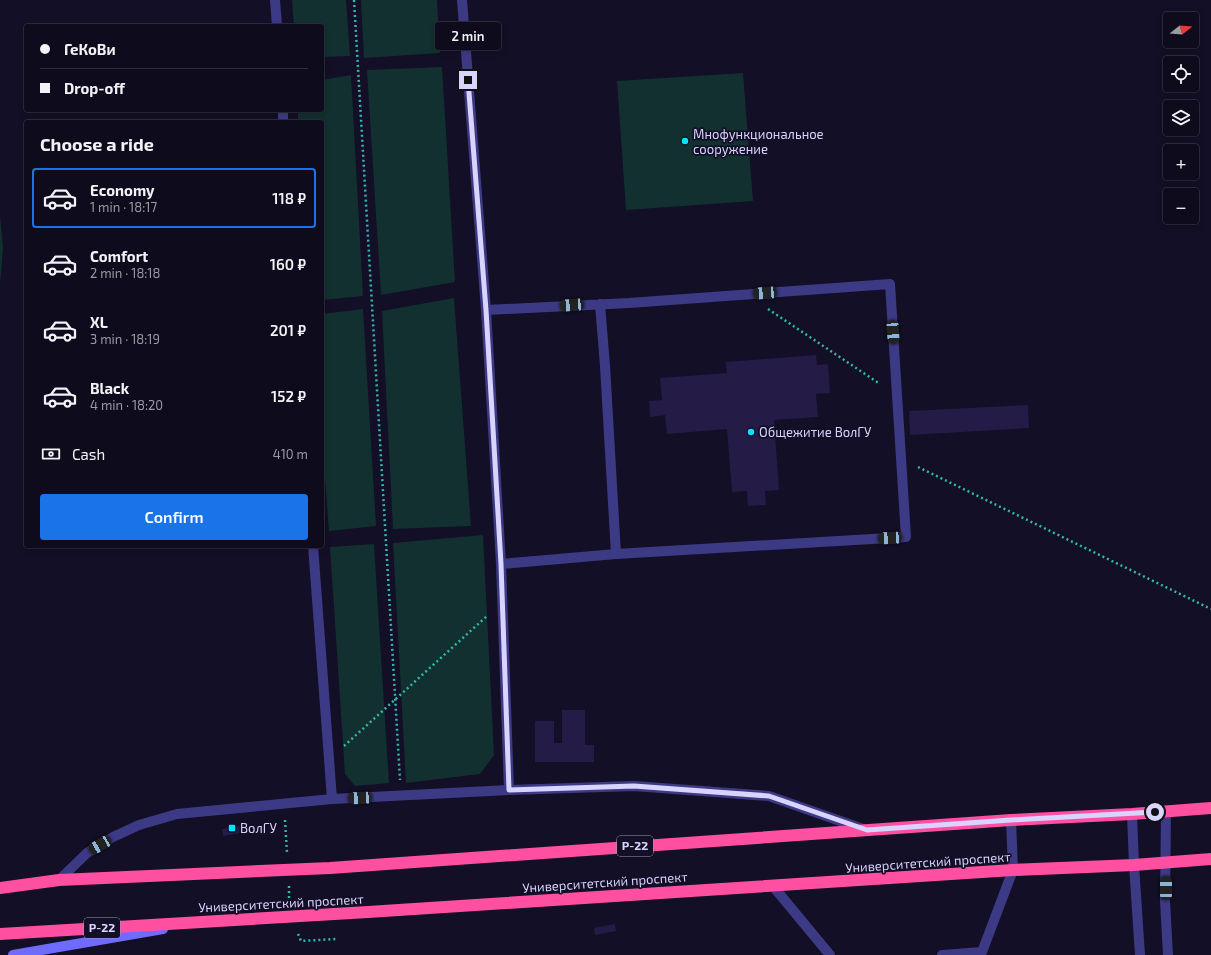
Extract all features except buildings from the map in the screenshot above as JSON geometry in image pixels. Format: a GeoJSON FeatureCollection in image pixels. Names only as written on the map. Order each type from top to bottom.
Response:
{"type":"FeatureCollection","features":[{"type":"Feature","properties":{"kind":"highway","name":"Р-22"},"geometry":{"type":"LineString","coordinates":[[0,888],[59,880],[330,868],[1011,820],[1132,814],[1211,808]]}},
{"type":"Feature","properties":{"kind":"highway","name":"Университетский проспект"},"geometry":{"type":"LineString","coordinates":[[0,934],[1013,870],[1134,865],[1211,859]]}},
{"type":"Feature","properties":{"kind":"street"},"geometry":{"type":"LineString","coordinates":[[275,0],[277,24]]}},
{"type":"Feature","properties":{"kind":"street"},"geometry":{"type":"LineString","coordinates":[[462,0],[486,310],[501,564],[509,790]]}},
{"type":"Feature","properties":{"kind":"street"},"geometry":{"type":"LineString","coordinates":[[486,310],[600,304],[890,284],[906,537],[616,554],[501,564]]}},
{"type":"Feature","properties":{"kind":"street"},"geometry":{"type":"LineString","coordinates":[[600,304],[616,554]]}},
{"type":"Feature","properties":{"kind":"street"},"geometry":{"type":"LineString","coordinates":[[313,548],[332,799]]}},
{"type":"Feature","properties":{"kind":"street"},"geometry":{"type":"LineString","coordinates":[[59,880],[87,853],[113,837],[139,825],[171,815],[332,799],[509,790],[634,786],[769,796],[867,830]]}},
{"type":"Feature","properties":{"kind":"street"},"geometry":{"type":"LineString","coordinates":[[1166,811],[1168,955]]}},
{"type":"Feature","properties":{"kind":"street"},"geometry":{"type":"LineString","coordinates":[[1132,814],[1140,955]]}},
{"type":"Feature","properties":{"kind":"street"},"geometry":{"type":"LineString","coordinates":[[942,955],[982,952],[1013,870],[1011,820]]}},
{"type":"Feature","properties":{"kind":"street","name":"Р-22"},"geometry":{"type":"LineString","coordinates":[[0,883],[59,880]]}},
{"type":"Feature","properties":{"kind":"street"},"geometry":{"type":"LineString","coordinates":[[772,885],[830,955]]}},
{"type":"Feature","properties":{"kind":"street"},"geometry":{"type":"LineString","coordinates":[[13,955],[204,922]]}},
{"type":"Feature","properties":{"kind":"path"},"geometry":{"type":"LineString","coordinates":[[354,0],[400,795]]}},
{"type":"Feature","properties":{"kind":"path"},"geometry":{"type":"LineString","coordinates":[[749,294],[771,312],[897,395]]}},
{"type":"Feature","properties":{"kind":"path"},"geometry":{"type":"LineString","coordinates":[[900,458],[1211,609]]}},
{"type":"Feature","properties":{"kind":"path"},"geometry":{"type":"LineString","coordinates":[[328,758],[487,616],[502,600]]}},
{"type":"Feature","properties":{"kind":"green space"},"geometry":{"type":"Polygon","coordinates":[[[292,0],[346,0],[350,56],[324,57],[324,24],[294,24],[292,0]]]}},
{"type":"Feature","properties":{"kind":"green space"},"geometry":{"type":"Polygon","coordinates":[[[361,0],[437,0],[440,53],[364,58],[361,0]]]}},
{"type":"Feature","properties":{"kind":"green space"},"geometry":{"type":"Polygon","coordinates":[[[442,67],[455,282],[381,295],[367,70],[442,67]]]}},
{"type":"Feature","properties":{"kind":"green space","name":"Мнофункциональное сооружение"},"geometry":{"type":"Polygon","coordinates":[[[743,73],[753,201],[626,210],[617,81],[743,73]]]}},
{"type":"Feature","properties":{"kind":"green space"},"geometry":{"type":"Polygon","coordinates":[[[351,75],[363,296],[324,300],[324,120],[298,120],[298,112],[324,112],[324,80],[351,75]]]}},
{"type":"Feature","properties":{"kind":"green space"},"geometry":{"type":"Polygon","coordinates":[[[0,215],[3,248],[0,284],[0,215]]]}},
{"type":"Feature","properties":{"kind":"green space"},"geometry":{"type":"Polygon","coordinates":[[[454,298],[471,526],[393,529],[382,311],[454,298]]]}},
{"type":"Feature","properties":{"kind":"green space"},"geometry":{"type":"Polygon","coordinates":[[[363,309],[376,526],[329,531],[324,465],[324,314],[363,309]]]}},
{"type":"Feature","properties":{"kind":"green space"},"geometry":{"type":"Polygon","coordinates":[[[483,535],[494,755],[480,774],[406,783],[393,543],[483,535]]]}},
{"type":"Feature","properties":{"kind":"green space"},"geometry":{"type":"Polygon","coordinates":[[[374,544],[389,783],[355,786],[345,774],[330,547],[374,544]]]}},
{"type":"Feature","properties":{"kind":"place","name":"Мнофункциональное сооружение"},"geometry":{"type":"Point","coordinates":[685,141]}},
{"type":"Feature","properties":{"kind":"place","name":"Общежитие ВолГУ"},"geometry":{"type":"Point","coordinates":[751,432]}},
{"type":"Feature","properties":{"kind":"place","name":"ВолГУ"},"geometry":{"type":"Point","coordinates":[232,828]}},
{"type":"Feature","properties":{"kind":"route"},"geometry":{"type":"LineString","coordinates":[[468,80],[486,310],[501,564],[509,790],[634,786],[769,796],[867,830],[1155,812]]}}]}
